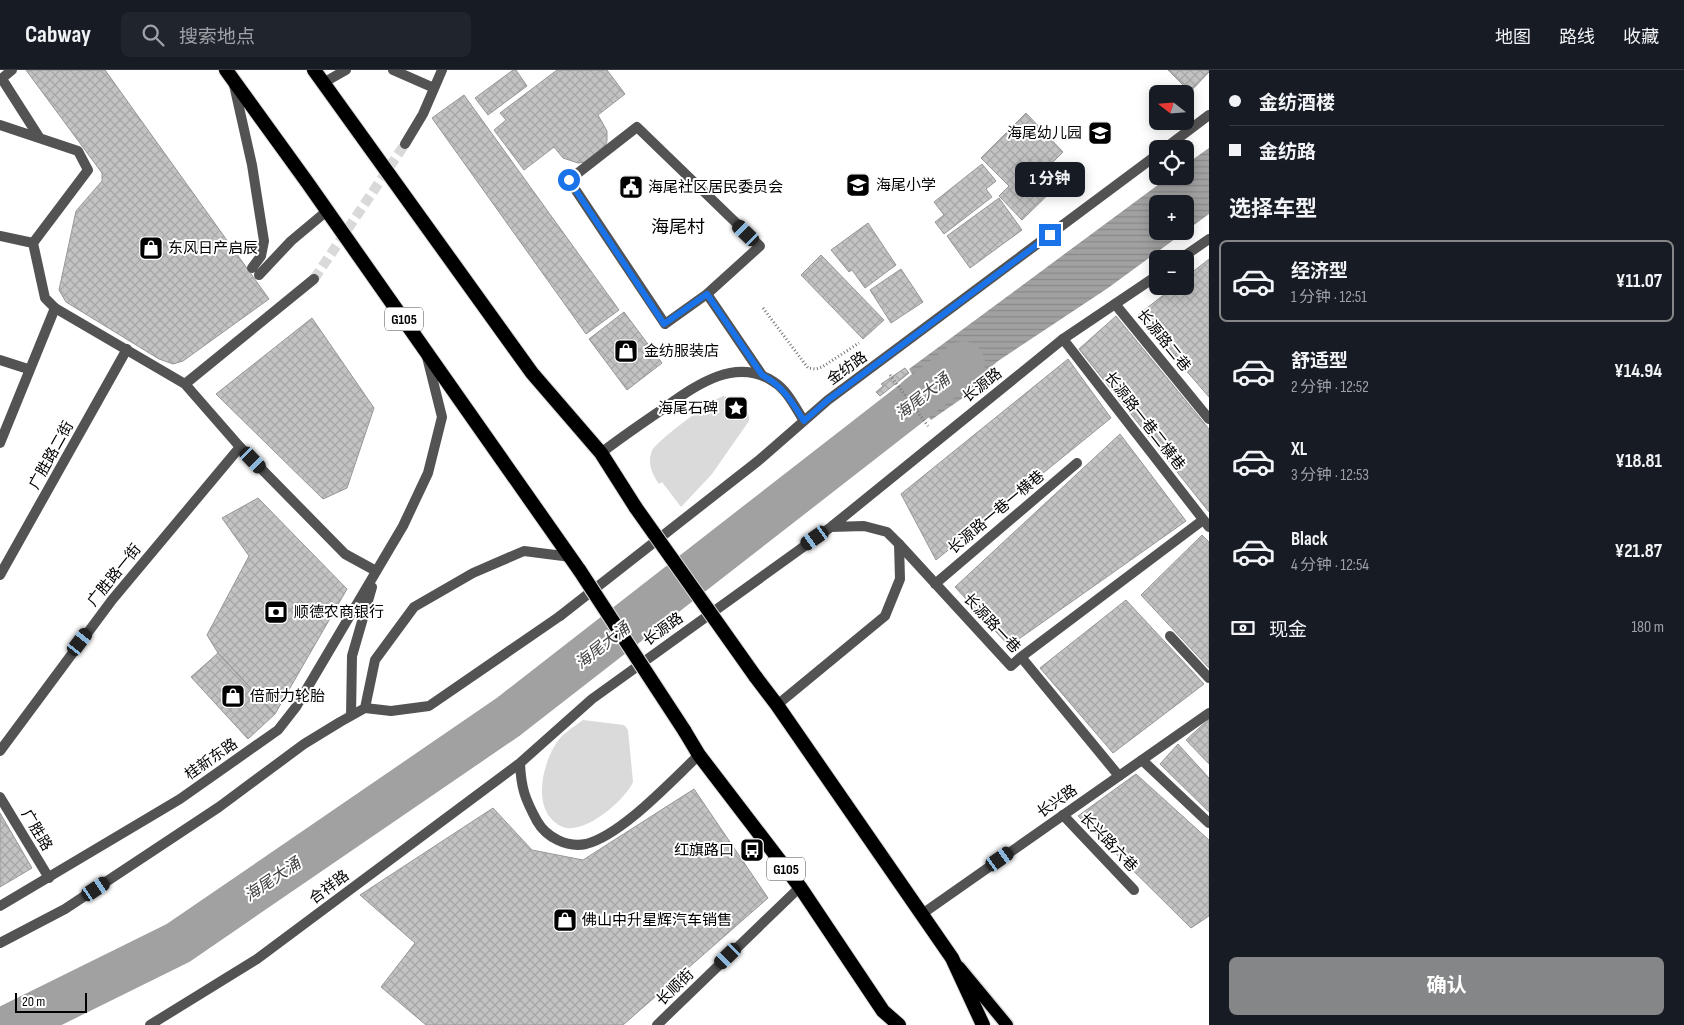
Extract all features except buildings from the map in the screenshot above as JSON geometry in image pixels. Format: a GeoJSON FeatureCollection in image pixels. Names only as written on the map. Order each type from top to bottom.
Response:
{"type":"FeatureCollection","features":[{"type":"Feature","properties":{"kind":"highway"},"geometry":{"type":"LineString","coordinates":[[314,70],[532,373],[601,453],[636,508],[754,676],[777,705],[952,958],[983,1025]]}},
{"type":"Feature","properties":{"kind":"highway","name":"G105"},"geometry":{"type":"LineString","coordinates":[[230,75],[328,210],[516,483],[571,557],[699,754],[800,887],[883,1011],[899,1025]]}},
{"type":"Feature","properties":{"kind":"main road"},"geometry":{"type":"LineString","coordinates":[[952,958],[1007,1025]]}},
{"type":"Feature","properties":{"kind":"main road"},"geometry":{"type":"LineString","coordinates":[[883,1011],[893,1025]]}},
{"type":"Feature","properties":{"kind":"street"},"geometry":{"type":"LineString","coordinates":[[12,70],[1,79],[39,137]]}},
{"type":"Feature","properties":{"kind":"street"},"geometry":{"type":"LineString","coordinates":[[323,83],[346,70]]}},
{"type":"Feature","properties":{"kind":"street"},"geometry":{"type":"LineString","coordinates":[[393,70],[434,88]]}},
{"type":"Feature","properties":{"kind":"street"},"geometry":{"type":"LineString","coordinates":[[405,144],[423,114],[442,70]]}},
{"type":"Feature","properties":{"kind":"street"},"geometry":{"type":"LineString","coordinates":[[230,75],[252,165],[264,241],[255,271],[328,210]]}},
{"type":"Feature","properties":{"kind":"street"},"geometry":{"type":"LineString","coordinates":[[1176,140],[1209,115]]}},
{"type":"Feature","properties":{"kind":"street"},"geometry":{"type":"LineString","coordinates":[[0,125],[78,151],[88,170],[33,243],[45,298],[55,308],[185,384],[240,447],[344,554],[376,572]]}},
{"type":"Feature","properties":{"kind":"street"},"geometry":{"type":"LineString","coordinates":[[637,127],[760,246],[707,294],[664,324],[569,180],[637,127]]}},
{"type":"Feature","properties":{"kind":"street","name":"金纺路"},"geometry":{"type":"LineString","coordinates":[[366,708],[391,711],[429,706],[560,616],[758,461],[828,400],[1149,161]]}},
{"type":"Feature","properties":{"kind":"street"},"geometry":{"type":"LineString","coordinates":[[0,236],[33,243]]}},
{"type":"Feature","properties":{"kind":"street"},"geometry":{"type":"LineString","coordinates":[[1193,250],[1209,239]]}},
{"type":"Feature","properties":{"kind":"street"},"geometry":{"type":"LineString","coordinates":[[185,384],[314,279]]}},
{"type":"Feature","properties":{"kind":"street","name":"长源路"},"geometry":{"type":"LineString","coordinates":[[520,763],[592,699],[831,527],[1063,339],[1149,281]]}},
{"type":"Feature","properties":{"kind":"street"},"geometry":{"type":"LineString","coordinates":[[707,294],[762,375]]}},
{"type":"Feature","properties":{"kind":"street","name":"长源路二巷"},"geometry":{"type":"LineString","coordinates":[[1115,304],[1209,418]]}},
{"type":"Feature","properties":{"kind":"street"},"geometry":{"type":"LineString","coordinates":[[0,443],[28,369],[55,308]]}},
{"type":"Feature","properties":{"kind":"street","name":"长源路一巷二横巷"},"geometry":{"type":"LineString","coordinates":[[1021,658],[1206,524],[1063,339]]}},
{"type":"Feature","properties":{"kind":"street","name":"桂新东路"},"geometry":{"type":"LineString","coordinates":[[0,906],[180,799],[278,730],[296,707],[403,526],[428,473],[442,417],[424,348]]}},
{"type":"Feature","properties":{"kind":"street","name":"广胜路二街"},"geometry":{"type":"LineString","coordinates":[[0,575],[127,349]]}},
{"type":"Feature","properties":{"kind":"street"},"geometry":{"type":"LineString","coordinates":[[0,360],[28,369]]}},
{"type":"Feature","properties":{"kind":"street"},"geometry":{"type":"LineString","coordinates":[[601,453],[695,386],[713,377],[742,372],[762,375],[775,382],[786,393],[804,421]]}},
{"type":"Feature","properties":{"kind":"street","name":"广胜路一街"},"geometry":{"type":"LineString","coordinates":[[0,751],[112,600],[240,447]]}},
{"type":"Feature","properties":{"kind":"street","name":"长源路一巷一横巷"},"geometry":{"type":"LineString","coordinates":[[935,584],[1077,463]]}},
{"type":"Feature","properties":{"kind":"street"},"geometry":{"type":"LineString","coordinates":[[777,705],[885,616],[900,579],[899,544],[887,532],[864,526],[831,527]]}},
{"type":"Feature","properties":{"kind":"street","name":"长源路一巷"},"geometry":{"type":"LineString","coordinates":[[899,544],[1011,666],[1021,658],[1119,776]]}},
{"type":"Feature","properties":{"kind":"street"},"geometry":{"type":"LineString","coordinates":[[0,943],[65,909],[219,807],[304,744],[366,708],[375,660],[414,607],[473,573],[524,551],[571,557]]}},
{"type":"Feature","properties":{"kind":"street","name":"桂新东路"},"geometry":{"type":"LineString","coordinates":[[351,716],[352,656],[376,572]]}},
{"type":"Feature","properties":{"kind":"street"},"geometry":{"type":"LineString","coordinates":[[1170,636],[1209,678]]}},
{"type":"Feature","properties":{"kind":"street","name":"长兴路"},"geometry":{"type":"LineString","coordinates":[[922,914],[1209,713]]}},
{"type":"Feature","properties":{"kind":"street"},"geometry":{"type":"LineString","coordinates":[[520,763],[521,788],[540,826],[549,836],[567,844],[585,844],[610,832],[641,809],[699,754]]}},
{"type":"Feature","properties":{"kind":"street"},"geometry":{"type":"LineString","coordinates":[[1142,760],[1209,823]]}},
{"type":"Feature","properties":{"kind":"street","name":"合祥路"},"geometry":{"type":"LineString","coordinates":[[150,1025],[257,959],[520,763]]}},
{"type":"Feature","properties":{"kind":"street","name":"广胜路"},"geometry":{"type":"LineString","coordinates":[[0,797],[49,878]]}},
{"type":"Feature","properties":{"kind":"street","name":"长兴路六巷"},"geometry":{"type":"LineString","coordinates":[[1063,815],[1134,890]]}},
{"type":"Feature","properties":{"kind":"street","name":"长顺街"},"geometry":{"type":"LineString","coordinates":[[657,1025],[800,887]]}},
{"type":"Feature","properties":{"kind":"path"},"geometry":{"type":"LineString","coordinates":[[763,308],[808,368],[816,369],[822,367],[858,343]]}},
{"type":"Feature","properties":{"kind":"path"},"geometry":{"type":"LineString","coordinates":[[889,374],[929,428]]}},
{"type":"Feature","properties":{"kind":"shaded area"},"geometry":{"type":"Polygon","coordinates":[[[723,396],[737,401],[745,407],[749,421],[712,474],[681,507],[662,482],[659,484],[654,476],[650,464],[652,451],[685,421],[723,396]]]}},
{"type":"Feature","properties":{"kind":"shaded area"},"geometry":{"type":"Polygon","coordinates":[[[583,720],[624,725],[628,730],[633,782],[622,798],[593,821],[572,828],[563,827],[553,820],[546,811],[542,788],[544,775],[547,763],[557,742],[583,720]]]}},
{"type":"Feature","properties":{"kind":"water"},"geometry":{"type":"Polygon","coordinates":[[[1209,148],[1209,214],[1194,225],[1194,195],[1149,195],[1149,240],[1174,240],[1160,250],[1149,250],[1149,258],[1108,288],[998,361],[984,373],[967,395],[931,420],[901,383],[912,374],[909,369],[1158,185],[1194,185],[1194,159],[1209,148]]]}},
{"type":"Feature","properties":{"kind":"waterway","name":"海尾大涌"},"geometry":{"type":"LineString","coordinates":[[12,1025],[178,943],[508,717],[963,363]]}},
{"type":"Feature","properties":{"kind":"tunnel"},"geometry":{"type":"LineString","coordinates":[[314,279],[405,144]]}},
{"type":"Feature","properties":{"kind":"place","name":"海尾幼儿园"},"geometry":{"type":"Point","coordinates":[1100,133]}},
{"type":"Feature","properties":{"kind":"place","name":"海尾小学"},"geometry":{"type":"Point","coordinates":[858,185]}},
{"type":"Feature","properties":{"kind":"place","name":"海尾社区居民委员会"},"geometry":{"type":"Point","coordinates":[631,187]}},
{"type":"Feature","properties":{"kind":"place","name":"东风日产启辰"},"geometry":{"type":"Point","coordinates":[151,248]}},
{"type":"Feature","properties":{"kind":"place","name":"金纺服装店"},"geometry":{"type":"Point","coordinates":[626,351]}},
{"type":"Feature","properties":{"kind":"place","name":"海尾石碑"},"geometry":{"type":"Point","coordinates":[736,408]}},
{"type":"Feature","properties":{"kind":"place","name":"顺德农商银行"},"geometry":{"type":"Point","coordinates":[276,612]}},
{"type":"Feature","properties":{"kind":"place","name":"倍耐力轮胎"},"geometry":{"type":"Point","coordinates":[233,696]}},
{"type":"Feature","properties":{"kind":"place","name":"红旗路口"},"geometry":{"type":"Point","coordinates":[752,850]}},
{"type":"Feature","properties":{"kind":"place","name":"佛山中升星辉汽车销售"},"geometry":{"type":"Point","coordinates":[565,920]}},
{"type":"Feature","properties":{"kind":"district","name":"海尾村"},"geometry":{"type":"Point","coordinates":[678,227]}},
{"type":"Feature","properties":{"kind":"route"},"geometry":{"type":"LineString","coordinates":[[569,180],[664,324],[707,294],[762,375],[775,382],[786,393],[804,421],[828,400],[1050,235]]}}]}
